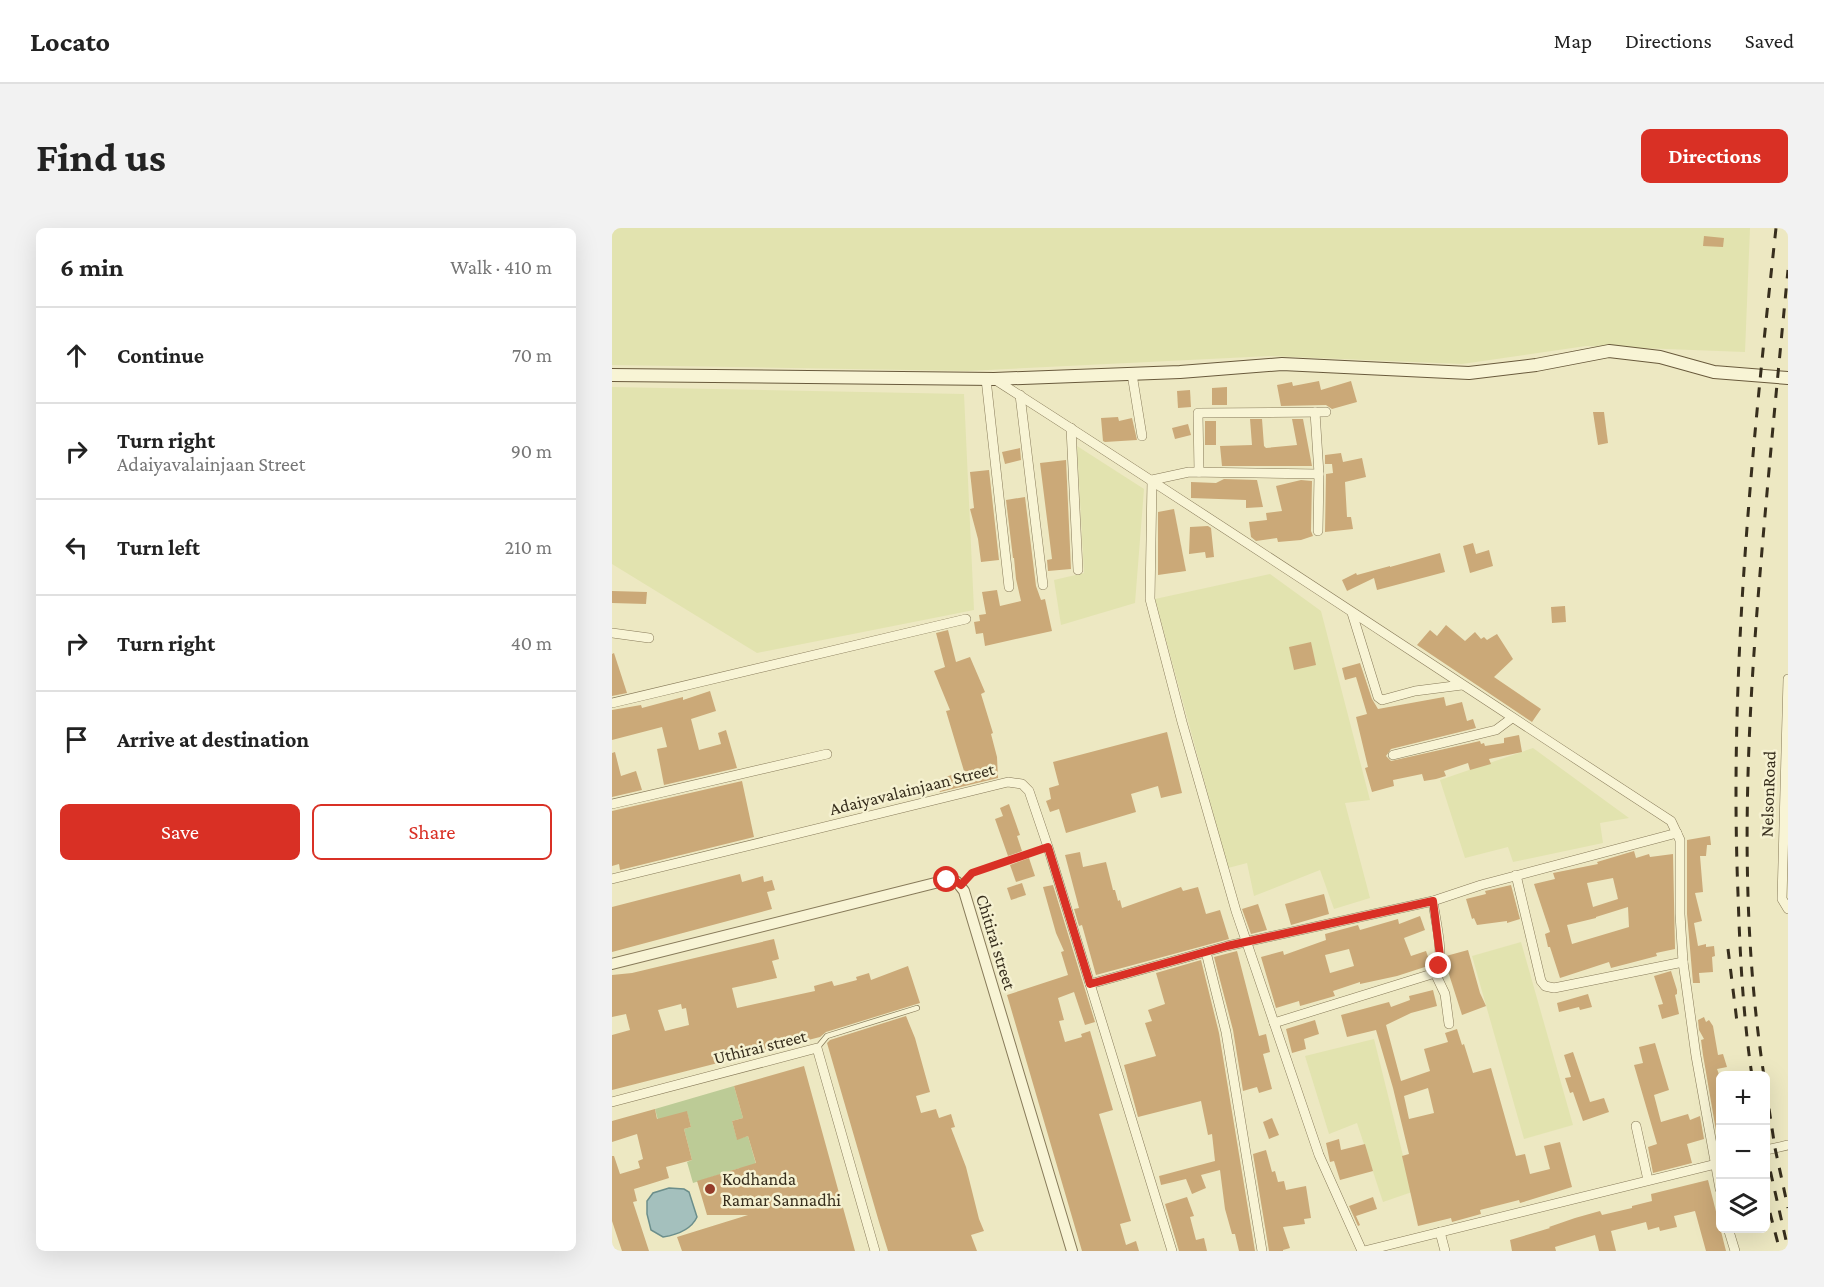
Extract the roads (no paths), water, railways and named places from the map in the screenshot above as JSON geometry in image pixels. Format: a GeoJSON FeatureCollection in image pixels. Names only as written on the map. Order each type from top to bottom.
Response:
{"type":"FeatureCollection","features":[{"type":"Feature","properties":{"kind":"main road"},"geometry":{"type":"LineString","coordinates":[[612,375],[990,379],[1132,374],[1282,364],[1469,373],[1609,351],[1660,357],[1714,372],[1788,378]]}},
{"type":"Feature","properties":{"kind":"street"},"geometry":{"type":"LineString","coordinates":[[1132,374],[1142,436]]}},
{"type":"Feature","properties":{"kind":"street"},"geometry":{"type":"LineString","coordinates":[[990,379],[1152,480],[1671,821],[1680,840],[1680,914],[1683,962],[1696,1056],[1716,1153]]}},
{"type":"Feature","properties":{"kind":"street"},"geometry":{"type":"LineString","coordinates":[[990,379],[1009,587]]}},
{"type":"Feature","properties":{"kind":"street"},"geometry":{"type":"LineString","coordinates":[[1020,396],[1043,585]]}},
{"type":"Feature","properties":{"kind":"street"},"geometry":{"type":"LineString","coordinates":[[1314,412],[1319,474],[1318,531]]}},
{"type":"Feature","properties":{"kind":"street"},"geometry":{"type":"LineString","coordinates":[[1199,472],[1198,413],[1326,412]]}},
{"type":"Feature","properties":{"kind":"street"},"geometry":{"type":"LineString","coordinates":[[1071,428],[1078,570]]}},
{"type":"Feature","properties":{"kind":"street"},"geometry":{"type":"LineString","coordinates":[[1152,480],[1199,472],[1319,474]]}},
{"type":"Feature","properties":{"kind":"street"},"geometry":{"type":"LineString","coordinates":[[1152,480],[1150,599],[1182,722],[1246,942],[1319,1155],[1363,1251],[1716,1163]]}},
{"type":"Feature","properties":{"kind":"street"},"geometry":{"type":"LineString","coordinates":[[1352,613],[1378,698],[1382,700],[1415,691],[1462,685]]}},
{"type":"Feature","properties":{"kind":"street"},"geometry":{"type":"LineString","coordinates":[[612,703],[966,619]]}},
{"type":"Feature","properties":{"kind":"street"},"geometry":{"type":"LineString","coordinates":[[612,633],[649,638]]}},
{"type":"Feature","properties":{"kind":"street","name":"NelsonRoad"},"geometry":{"type":"LineString","coordinates":[[1788,679],[1782,900],[1788,909]]}},
{"type":"Feature","properties":{"kind":"street"},"geometry":{"type":"LineString","coordinates":[[1393,755],[1496,730],[1512,718]]}},
{"type":"Feature","properties":{"kind":"street"},"geometry":{"type":"LineString","coordinates":[[612,804],[827,754]]}},
{"type":"Feature","properties":{"kind":"street","name":"Adaiyavalainjaan Street"},"geometry":{"type":"LineString","coordinates":[[612,879],[1011,782],[1022,784],[1028,790],[1048,847],[1172,1251]]}},
{"type":"Feature","properties":{"kind":"street"},"geometry":{"type":"LineString","coordinates":[[1090,984],[1246,942],[1433,901],[1516,875],[1677,833]]}},
{"type":"Feature","properties":{"kind":"street"},"geometry":{"type":"LineString","coordinates":[[1516,875],[1541,981],[1549,988],[1683,962]]}},
{"type":"Feature","properties":{"kind":"street","name":"Chitirai street"},"geometry":{"type":"LineString","coordinates":[[612,964],[947,880],[956,881],[961,885],[1072,1251]]}},
{"type":"Feature","properties":{"kind":"street"},"geometry":{"type":"LineString","coordinates":[[1274,1023],[1435,973],[1439,966],[1440,956],[1433,901]]}},
{"type":"Feature","properties":{"kind":"street"},"geometry":{"type":"LineString","coordinates":[[1206,952],[1228,1044],[1262,1251]]}},
{"type":"Feature","properties":{"kind":"street"},"geometry":{"type":"LineString","coordinates":[[1435,973],[1445,994],[1449,1024]]}},
{"type":"Feature","properties":{"kind":"street","name":"Uthirai street"},"geometry":{"type":"LineString","coordinates":[[612,1102],[817,1048],[875,1251]]}},
{"type":"Feature","properties":{"kind":"street"},"geometry":{"type":"LineString","coordinates":[[1636,1126],[1648,1180]]}},
{"type":"Feature","properties":{"kind":"street"},"geometry":{"type":"LineString","coordinates":[[1770,1149],[1788,1145]]}},
{"type":"Feature","properties":{"kind":"street"},"geometry":{"type":"LineString","coordinates":[[1440,1232],[1445,1251]]}},
{"type":"Feature","properties":{"kind":"street"},"geometry":{"type":"LineString","coordinates":[[1730,1233],[1735,1251]]}},
{"type":"Feature","properties":{"kind":"lane"},"geometry":{"type":"LineString","coordinates":[[961,885],[972,873],[1048,847]]}},
{"type":"Feature","properties":{"kind":"lane"},"geometry":{"type":"LineString","coordinates":[[817,1048],[827,1036],[917,1008]]}},
{"type":"Feature","properties":{"kind":"water"},"geometry":{"type":"Polygon","coordinates":[[[669,1188],[684,1189],[689,1192],[697,1217],[683,1231],[663,1237],[651,1230],[647,1201],[653,1193],[669,1188]]]}},
{"type":"Feature","properties":{"kind":"railway"},"geometry":{"type":"LineString","coordinates":[[1751,1071],[1744,1008],[1738,894],[1737,727],[1751,477],[1776,228]]}},
{"type":"Feature","properties":{"kind":"railway"},"geometry":{"type":"LineString","coordinates":[[1763,1071],[1750,945],[1747,813],[1749,747],[1762,550],[1788,270]]}},
{"type":"Feature","properties":{"kind":"railway"},"geometry":{"type":"LineString","coordinates":[[1728,949],[1737,1022]]}},
{"type":"Feature","properties":{"kind":"railway"},"geometry":{"type":"LineString","coordinates":[[1770,1115],[1788,1208]]}},
{"type":"Feature","properties":{"kind":"railway"},"geometry":{"type":"LineString","coordinates":[[1770,1170],[1788,1249]]}},
{"type":"Feature","properties":{"kind":"railway"},"geometry":{"type":"LineString","coordinates":[[1770,1213],[1780,1251]]}},
{"type":"Feature","properties":{"kind":"place","name":"Kodhanda Ramar Sannadhi"},"geometry":{"type":"Point","coordinates":[710,1189]}}]}
